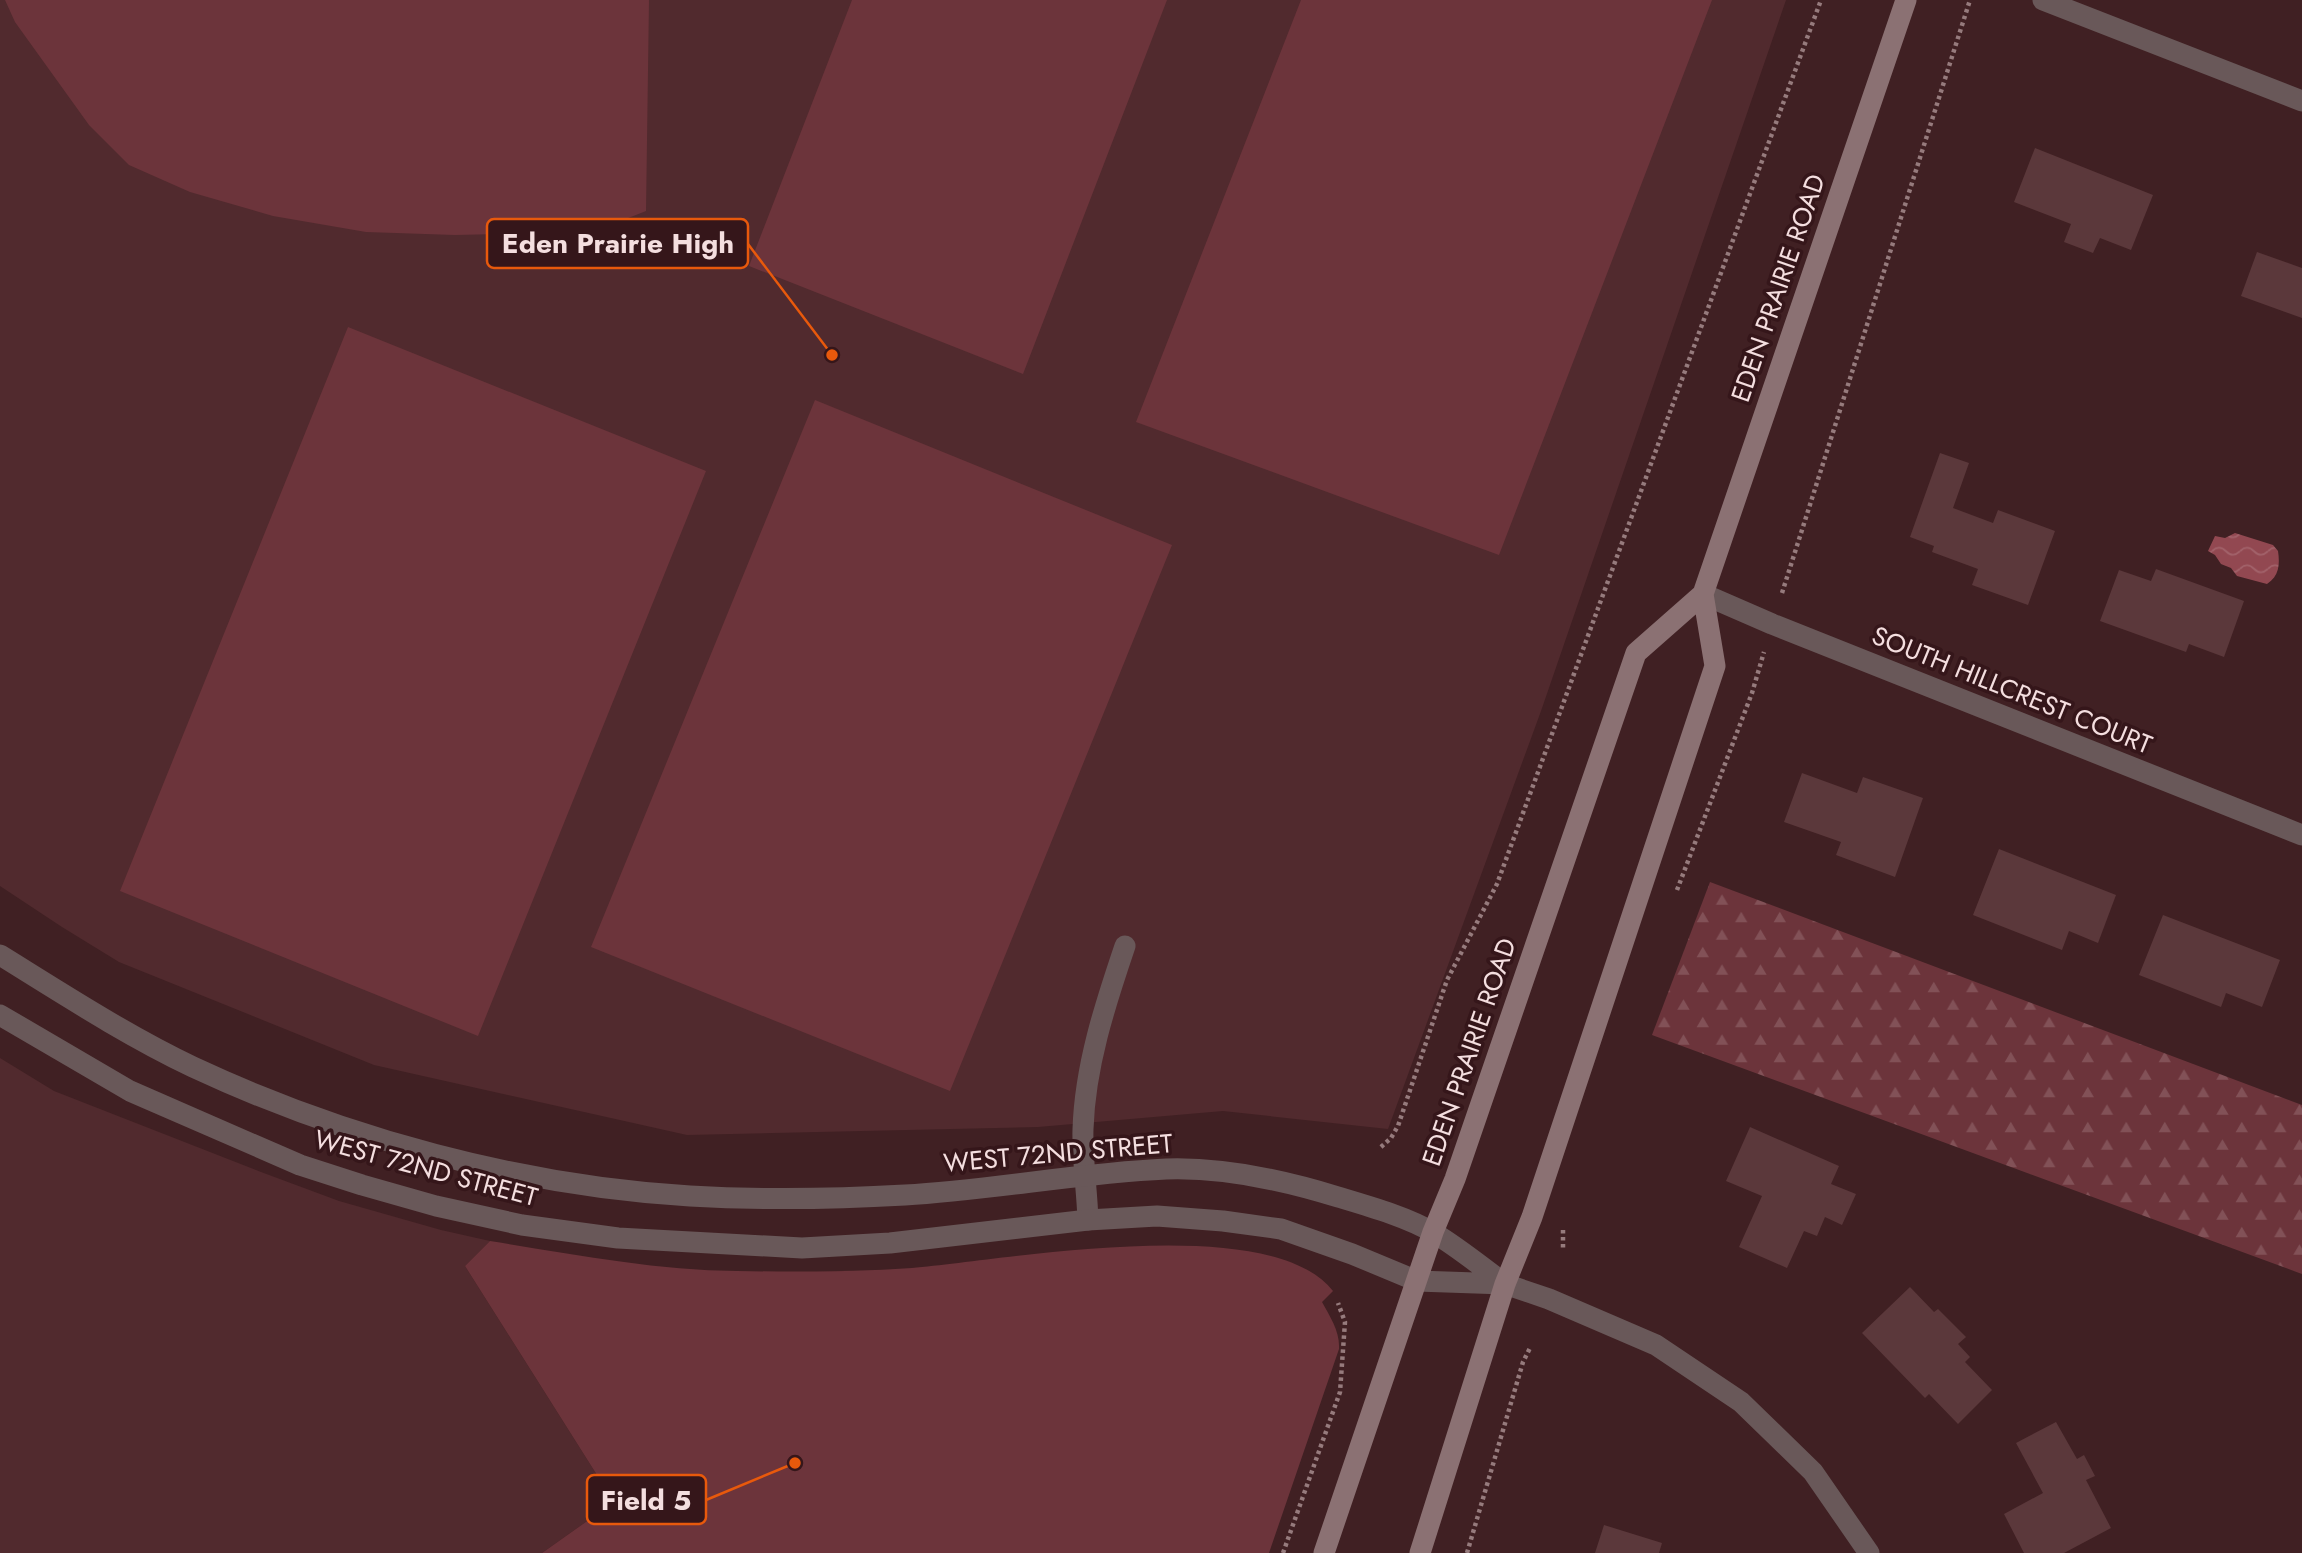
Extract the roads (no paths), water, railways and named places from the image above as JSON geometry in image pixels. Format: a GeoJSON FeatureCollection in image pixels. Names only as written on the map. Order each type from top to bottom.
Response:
{"type":"FeatureCollection","features":[{"type":"Feature","properties":{"kind":"main road","name":"EDEN PRAIRIE ROAD"},"geometry":{"type":"LineString","coordinates":[[1420,1553],[1505,1284],[1532,1217],[1715,666],[1703,594],[1906,0]]}},
{"type":"Feature","properties":{"kind":"main road","name":"EDEN PRAIRIE ROAD"},"geometry":{"type":"LineString","coordinates":[[1324,1553],[1433,1232],[1455,1179],[1636,653],[1703,594]]}},
{"type":"Feature","properties":{"kind":"street"},"geometry":{"type":"LineString","coordinates":[[2043,0],[2302,101]]}},
{"type":"Feature","properties":{"kind":"street","name":"SOUTH HILLCREST COURT"},"geometry":{"type":"LineString","coordinates":[[1703,594],[2302,835]]}},
{"type":"Feature","properties":{"kind":"street"},"geometry":{"type":"LineString","coordinates":[[1088,1220],[1083,1129],[1088,1088],[1101,1016],[1125,946]]}},
{"type":"Feature","properties":{"kind":"street","name":"WEST 72ND STREET"},"geometry":{"type":"LineString","coordinates":[[0,956],[114,1025],[170,1055],[297,1111],[398,1145],[539,1178],[688,1196],[741,1198],[904,1195],[1169,1169],[1234,1174],[1294,1184],[1330,1194],[1366,1205],[1433,1232],[1505,1284]]}},
{"type":"Feature","properties":{"kind":"street","name":"WEST 72ND STREET"},"geometry":{"type":"LineString","coordinates":[[0,1015],[130,1091],[300,1165],[436,1206],[522,1225],[618,1238],[802,1248],[890,1243],[1088,1220],[1157,1216],[1281,1229],[1417,1281],[1505,1284]]}},
{"type":"Feature","properties":{"kind":"street"},"geometry":{"type":"LineString","coordinates":[[1505,1284],[1549,1298],[1656,1345],[1741,1402],[1813,1472],[1869,1553]]}},
{"type":"Feature","properties":{"kind":"water"},"geometry":{"type":"Polygon","coordinates":[[[2235,533],[2273,545],[2278,551],[2278,570],[2267,584],[2237,576],[2231,568],[2221,564],[2215,555],[2208,551],[2215,536],[2225,538],[2235,533]]]}},
{"type":"Feature","properties":{"kind":"place","name":"Eden Prairie High"},"geometry":{"type":"Point","coordinates":[832,355]}},
{"type":"Feature","properties":{"kind":"place","name":"Field 5"},"geometry":{"type":"Point","coordinates":[795,1463]}}]}
